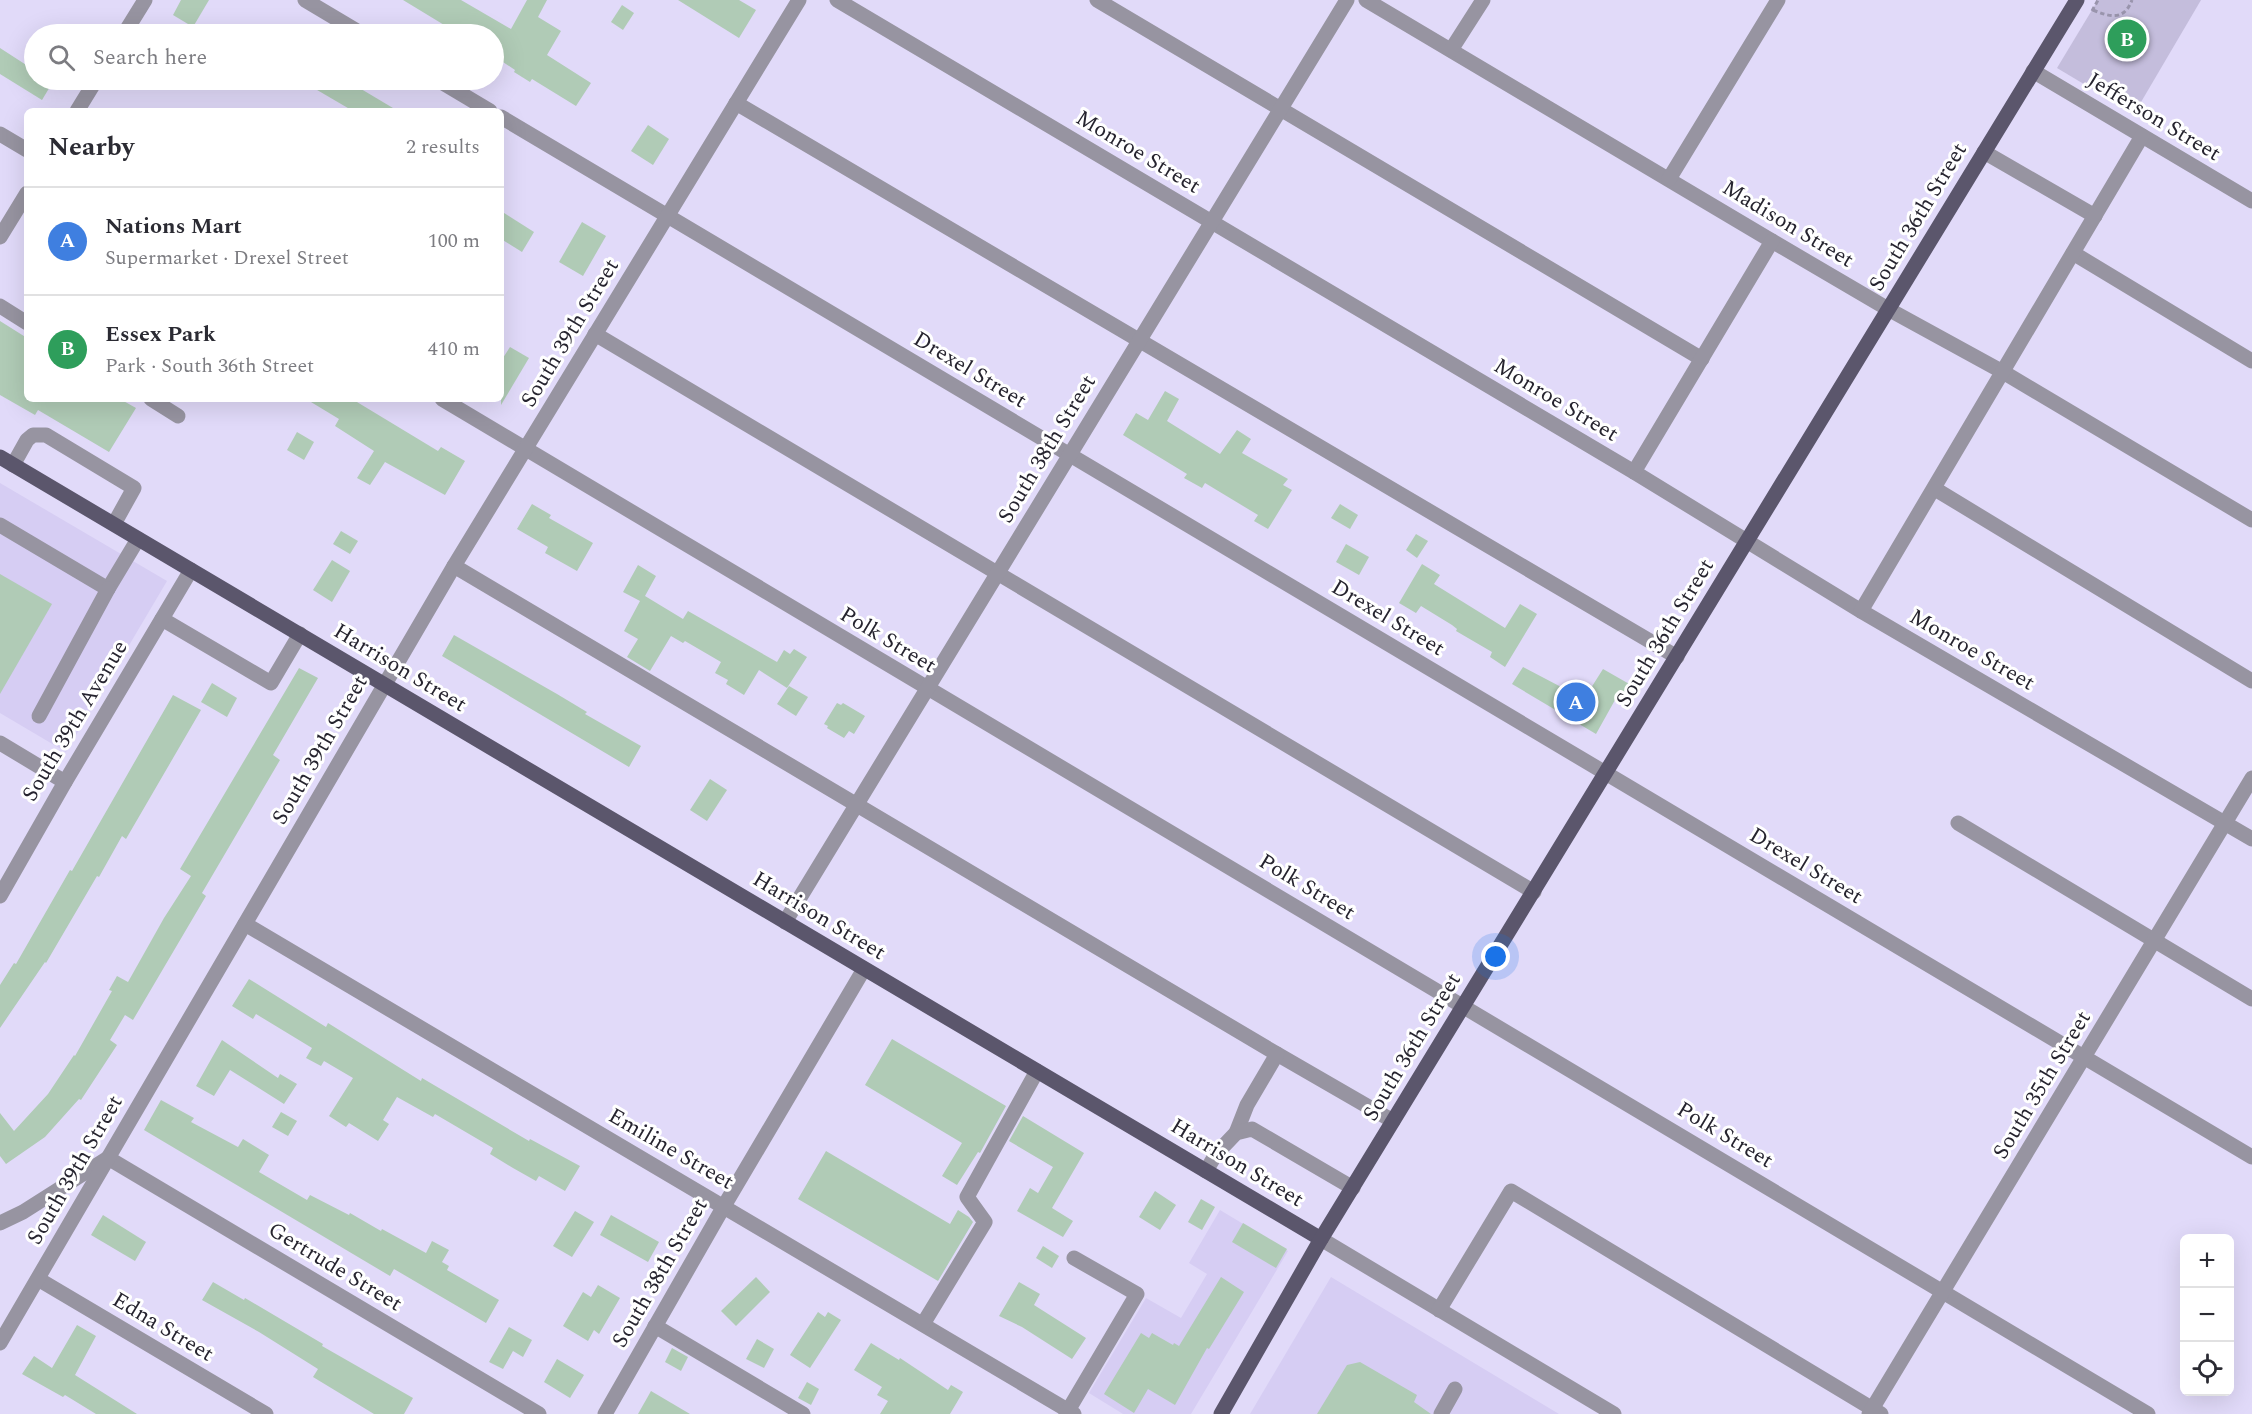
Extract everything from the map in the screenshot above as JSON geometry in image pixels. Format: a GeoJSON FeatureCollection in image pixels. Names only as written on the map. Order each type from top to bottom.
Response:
{"type":"FeatureCollection","features":[{"type":"Feature","properties":{"kind":"main road","name":"South 36th Street"},"geometry":{"type":"LineString","coordinates":[[1221,1414],[1321,1239],[2077,0]]}},
{"type":"Feature","properties":{"kind":"main road","name":"Harrison Street"},"geometry":{"type":"LineString","coordinates":[[7,461],[1321,1239]]}},
{"type":"Feature","properties":{"kind":"street"},"geometry":{"type":"LineString","coordinates":[[130,24],[145,0]]}},
{"type":"Feature","properties":{"kind":"street"},"geometry":{"type":"LineString","coordinates":[[304,0],[345,24]]}},
{"type":"Feature","properties":{"kind":"street","name":"South 39th Street"},"geometry":{"type":"LineString","coordinates":[[0,1343],[454,566],[799,0]]}},
{"type":"Feature","properties":{"kind":"street","name":"Monroe Street"},"geometry":{"type":"LineString","coordinates":[[837,0],[1634,472],[1861,611],[2252,839]]}},
{"type":"Feature","properties":{"kind":"street"},"geometry":{"type":"LineString","coordinates":[[1096,0],[1702,359]]}},
{"type":"Feature","properties":{"kind":"street","name":"South 38th Street"},"geometry":{"type":"LineString","coordinates":[[785,922],[1347,0]]}},
{"type":"Feature","properties":{"kind":"street","name":"Madison Street"},"geometry":{"type":"LineString","coordinates":[[1366,0],[1772,241],[2002,372],[2252,520]]}},
{"type":"Feature","properties":{"kind":"street"},"geometry":{"type":"LineString","coordinates":[[1450,50],[1483,0]]}},
{"type":"Feature","properties":{"kind":"street"},"geometry":{"type":"LineString","coordinates":[[1669,179],[1778,0]]}},
{"type":"Feature","properties":{"kind":"street","name":"Jefferson Street"},"geometry":{"type":"LineString","coordinates":[[2033,71],[2252,201]]}},
{"type":"Feature","properties":{"kind":"street"},"geometry":{"type":"LineString","coordinates":[[79,108],[90,90]]}},
{"type":"Feature","properties":{"kind":"street"},"geometry":{"type":"LineString","coordinates":[[455,90],[485,108]]}},
{"type":"Feature","properties":{"kind":"street"},"geometry":{"type":"LineString","coordinates":[[736,103],[1677,657]]}},
{"type":"Feature","properties":{"kind":"street","name":"Drexel Street"},"geometry":{"type":"LineString","coordinates":[[504,119],[2252,1157]]}},
{"type":"Feature","properties":{"kind":"street"},"geometry":{"type":"LineString","coordinates":[[0,134],[24,148]]}},
{"type":"Feature","properties":{"kind":"street"},"geometry":{"type":"LineString","coordinates":[[1861,611],[2142,136]]}},
{"type":"Feature","properties":{"kind":"street"},"geometry":{"type":"LineString","coordinates":[[1984,152],[2095,216]]}},
{"type":"Feature","properties":{"kind":"street"},"geometry":{"type":"LineString","coordinates":[[0,237],[24,198]]}},
{"type":"Feature","properties":{"kind":"street"},"geometry":{"type":"LineString","coordinates":[[1634,472],[1772,241]]}},
{"type":"Feature","properties":{"kind":"street"},"geometry":{"type":"LineString","coordinates":[[2073,253],[2252,361]]}},
{"type":"Feature","properties":{"kind":"street"},"geometry":{"type":"LineString","coordinates":[[0,306],[24,321]]}},
{"type":"Feature","properties":{"kind":"street"},"geometry":{"type":"LineString","coordinates":[[595,334],[1534,892]]}},
{"type":"Feature","properties":{"kind":"street"},"geometry":{"type":"LineString","coordinates":[[156,402],[178,416]]}},
{"type":"Feature","properties":{"kind":"street","name":"Polk Street"},"geometry":{"type":"LineString","coordinates":[[447,402],[2148,1414]]}},
{"type":"Feature","properties":{"kind":"street"},"geometry":{"type":"LineString","coordinates":[[7,461],[33,435],[46,435],[134,489],[114,524]]}},
{"type":"Feature","properties":{"kind":"street"},"geometry":{"type":"LineString","coordinates":[[1935,489],[2252,681]]}},
{"type":"Feature","properties":{"kind":"street"},"geometry":{"type":"LineString","coordinates":[[0,525],[108,589]]}},
{"type":"Feature","properties":{"kind":"street"},"geometry":{"type":"LineString","coordinates":[[39,716],[138,539]]}},
{"type":"Feature","properties":{"kind":"street"},"geometry":{"type":"LineString","coordinates":[[454,566],[1276,1054],[1393,1121]]}},
{"type":"Feature","properties":{"kind":"street","name":"South 39th Avenue"},"geometry":{"type":"LineString","coordinates":[[0,896],[191,570]]}},
{"type":"Feature","properties":{"kind":"street"},"geometry":{"type":"LineString","coordinates":[[162,619],[271,684],[300,634]]}},
{"type":"Feature","properties":{"kind":"street"},"geometry":{"type":"LineString","coordinates":[[0,743],[65,782]]}},
{"type":"Feature","properties":{"kind":"street","name":"South 35th Street"},"geometry":{"type":"LineString","coordinates":[[1874,1412],[1942,1292],[2252,778]]}},
{"type":"Feature","properties":{"kind":"street"},"geometry":{"type":"LineString","coordinates":[[1958,823],[2252,999]]}},
{"type":"Feature","properties":{"kind":"street","name":"Emiline Street"},"geometry":{"type":"LineString","coordinates":[[245,924],[923,1324],[1069,1413]]}},
{"type":"Feature","properties":{"kind":"street","name":"South 38th Street"},"geometry":{"type":"LineString","coordinates":[[605,1414],[864,969]]}},
{"type":"Feature","properties":{"kind":"street"},"geometry":{"type":"LineString","coordinates":[[1206,1171],[1216,1154],[1236,1132],[1247,1105],[1276,1054]]}},
{"type":"Feature","properties":{"kind":"street"},"geometry":{"type":"LineString","coordinates":[[923,1324],[985,1222],[967,1197],[1037,1071]]}},
{"type":"Feature","properties":{"kind":"street"},"geometry":{"type":"LineString","coordinates":[[1236,1132],[1252,1130],[1353,1188]]}},
{"type":"Feature","properties":{"kind":"street"},"geometry":{"type":"LineString","coordinates":[[0,1223],[23,1212],[108,1158]]}},
{"type":"Feature","properties":{"kind":"street","name":"Gertrude Street"},"geometry":{"type":"LineString","coordinates":[[108,1158],[539,1414]]}},
{"type":"Feature","properties":{"kind":"street"},"geometry":{"type":"LineString","coordinates":[[1439,1310],[1511,1191],[1874,1412]]}},
{"type":"Feature","properties":{"kind":"street","name":"Harrison Street"},"geometry":{"type":"LineString","coordinates":[[1321,1239],[1614,1414]]}},
{"type":"Feature","properties":{"kind":"street"},"geometry":{"type":"LineString","coordinates":[[1069,1413],[1137,1294],[1074,1258]]}},
{"type":"Feature","properties":{"kind":"street","name":"Edna Street"},"geometry":{"type":"LineString","coordinates":[[38,1279],[266,1414]]}},
{"type":"Feature","properties":{"kind":"street"},"geometry":{"type":"LineString","coordinates":[[655,1326],[803,1414]]}},
{"type":"Feature","properties":{"kind":"street"},"geometry":{"type":"LineString","coordinates":[[1441,1414],[1455,1389]]}},
{"type":"Feature","properties":{"kind":"path"},"geometry":{"type":"LineString","coordinates":[[2087,19],[2098,0]]}},
{"type":"Feature","properties":{"kind":"path"},"geometry":{"type":"LineString","coordinates":[[2093,10],[2111,16],[2119,15],[2127,11],[2132,0]]}},
{"type":"Feature","properties":{"kind":"shaded area"},"geometry":{"type":"Polygon","coordinates":[[[2098,0],[2201,0],[2134,114],[2057,68],[2098,0]]]}},
{"type":"Feature","properties":{"kind":"shaded area"},"geometry":{"type":"Polygon","coordinates":[[[0,483],[167,581],[66,752],[0,713],[0,483]]]}},
{"type":"Feature","properties":{"kind":"shaded area"},"geometry":{"type":"Polygon","coordinates":[[[1220,1210],[1288,1251],[1191,1414],[1123,1414],[1089,1393],[1146,1298],[1181,1318],[1207,1274],[1189,1263],[1220,1210]]]}},
{"type":"Feature","properties":{"kind":"shaded area"},"geometry":{"type":"Polygon","coordinates":[[[1331,1277],[1559,1414],[1250,1414],[1331,1277]]]}},
{"type":"Feature","properties":{"kind":"building"},"geometry":{"type":"Polygon","coordinates":[[[181,0],[209,0],[195,24],[188,24],[173,15],[181,0]]]}},
{"type":"Feature","properties":{"kind":"building"},"geometry":{"type":"Polygon","coordinates":[[[403,0],[461,0],[502,24],[443,24],[403,0]]]}},
{"type":"Feature","properties":{"kind":"building"},"geometry":{"type":"Polygon","coordinates":[[[527,0],[547,0],[538,17],[561,31],[547,55],[591,83],[576,106],[532,79],[530,82],[514,72],[515,70],[504,63],[504,25],[511,29],[527,0]]]}},
{"type":"Feature","properties":{"kind":"building"},"geometry":{"type":"Polygon","coordinates":[[[678,0],[739,0],[756,10],[739,38],[678,0]]]}},
{"type":"Feature","properties":{"kind":"building"},"geometry":{"type":"Polygon","coordinates":[[[622,5],[634,13],[623,30],[611,22],[622,5]]]}},
{"type":"Feature","properties":{"kind":"building"},"geometry":{"type":"Polygon","coordinates":[[[0,48],[24,64],[24,89],[0,74],[0,48]]]}},
{"type":"Feature","properties":{"kind":"building"},"geometry":{"type":"Polygon","coordinates":[[[26,90],[48,90],[42,100],[26,90]]]}},
{"type":"Feature","properties":{"kind":"building"},"geometry":{"type":"Polygon","coordinates":[[[317,90],[363,90],[393,108],[348,108],[317,90]]]}},
{"type":"Feature","properties":{"kind":"building"},"geometry":{"type":"Polygon","coordinates":[[[648,125],[669,139],[653,165],[631,151],[648,125]]]}},
{"type":"Feature","properties":{"kind":"building"},"geometry":{"type":"Polygon","coordinates":[[[504,213],[534,232],[522,252],[504,241],[504,213]]]}},
{"type":"Feature","properties":{"kind":"building"},"geometry":{"type":"Polygon","coordinates":[[[582,222],[606,236],[583,276],[559,262],[582,222]]]}},
{"type":"Feature","properties":{"kind":"building"},"geometry":{"type":"Polygon","coordinates":[[[0,321],[24,336],[24,402],[125,402],[136,408],[109,452],[38,410],[35,415],[0,395],[0,321]]]}},
{"type":"Feature","properties":{"kind":"building"},"geometry":{"type":"Polygon","coordinates":[[[510,347],[529,358],[504,400],[504,356],[510,347]]]}},
{"type":"Feature","properties":{"kind":"building"},"geometry":{"type":"Polygon","coordinates":[[[1165,391],[1179,399],[1167,421],[1220,454],[1237,430],[1251,439],[1242,453],[1288,479],[1283,485],[1292,490],[1268,529],[1254,521],[1258,515],[1205,483],[1202,488],[1184,478],[1187,474],[1123,435],[1136,413],[1148,420],[1165,391]]]}},
{"type":"Feature","properties":{"kind":"building"},"geometry":{"type":"Polygon","coordinates":[[[311,402],[357,402],[438,451],[441,447],[465,461],[445,495],[385,462],[370,485],[357,478],[374,451],[335,426],[339,419],[311,402]]]}},
{"type":"Feature","properties":{"kind":"building"},"geometry":{"type":"Polygon","coordinates":[[[297,432],[314,442],[304,460],[287,450],[297,432]]]}},
{"type":"Feature","properties":{"kind":"building"},"geometry":{"type":"Polygon","coordinates":[[[532,504],[551,515],[549,518],[593,543],[577,571],[545,553],[548,547],[517,529],[532,504]]]}},
{"type":"Feature","properties":{"kind":"building"},"geometry":{"type":"Polygon","coordinates":[[[1340,504],[1358,515],[1350,529],[1331,518],[1340,504]]]}},
{"type":"Feature","properties":{"kind":"building"},"geometry":{"type":"Polygon","coordinates":[[[341,531],[358,541],[350,554],[333,544],[341,531]]]}},
{"type":"Feature","properties":{"kind":"building"},"geometry":{"type":"Polygon","coordinates":[[[1416,534],[1428,541],[1417,558],[1406,550],[1416,534]]]}},
{"type":"Feature","properties":{"kind":"building"},"geometry":{"type":"Polygon","coordinates":[[[1346,544],[1369,557],[1359,575],[1336,562],[1346,544]]]}},
{"type":"Feature","properties":{"kind":"building"},"geometry":{"type":"Polygon","coordinates":[[[332,560],[350,571],[332,602],[313,590],[332,560]]]}},
{"type":"Feature","properties":{"kind":"building"},"geometry":{"type":"Polygon","coordinates":[[[1422,564],[1440,575],[1434,584],[1505,628],[1520,604],[1537,614],[1505,667],[1490,657],[1492,652],[1456,631],[1457,629],[1452,625],[1421,606],[1416,613],[1399,603],[1422,564]]]}},
{"type":"Feature","properties":{"kind":"building"},"geometry":{"type":"Polygon","coordinates":[[[638,565],[656,576],[645,596],[683,619],[688,611],[777,662],[784,650],[790,654],[794,649],[807,657],[787,688],[759,670],[744,695],[726,684],[728,680],[715,673],[721,662],[685,641],[683,643],[671,636],[650,671],[627,657],[638,639],[624,631],[640,601],[623,592],[638,565]]]}},
{"type":"Feature","properties":{"kind":"building"},"geometry":{"type":"Polygon","coordinates":[[[0,574],[52,604],[0,694],[0,574]]]}},
{"type":"Feature","properties":{"kind":"building"},"geometry":{"type":"Polygon","coordinates":[[[454,635],[557,694],[587,712],[585,714],[641,746],[629,767],[442,656],[454,635]]]}},
{"type":"Feature","properties":{"kind":"building"},"geometry":{"type":"Polygon","coordinates":[[[1523,667],[1584,699],[1603,669],[1631,685],[1621,703],[1615,700],[1596,734],[1512,684],[1523,667]]]}},
{"type":"Feature","properties":{"kind":"building"},"geometry":{"type":"Polygon","coordinates":[[[299,668],[318,678],[273,755],[280,760],[202,893],[206,896],[133,1020],[125,1015],[110,1040],[117,1045],[81,1100],[79,1099],[45,1137],[6,1164],[0,1156],[0,1113],[14,1131],[48,1094],[75,1056],[112,991],[109,990],[117,976],[128,982],[191,876],[180,869],[299,668]]]}},
{"type":"Feature","properties":{"kind":"building"},"geometry":{"type":"Polygon","coordinates":[[[212,683],[237,698],[227,717],[201,702],[212,683]]]}},
{"type":"Feature","properties":{"kind":"building"},"geometry":{"type":"Polygon","coordinates":[[[789,686],[808,697],[796,716],[777,704],[789,686]]]}},
{"type":"Feature","properties":{"kind":"building"},"geometry":{"type":"Polygon","coordinates":[[[173,695],[201,710],[126,839],[122,836],[46,963],[0,1028],[0,985],[14,963],[16,964],[70,870],[72,871],[173,695]]]}},
{"type":"Feature","properties":{"kind":"building"},"geometry":{"type":"Polygon","coordinates":[[[837,703],[841,705],[843,703],[865,716],[854,734],[849,731],[844,738],[824,724],[837,703]]]}},
{"type":"Feature","properties":{"kind":"building"},"geometry":{"type":"Polygon","coordinates":[[[710,779],[727,790],[707,821],[690,810],[710,779]]]}},
{"type":"Feature","properties":{"kind":"building"},"geometry":{"type":"Polygon","coordinates":[[[249,979],[326,1027],[328,1023],[421,1081],[422,1078],[529,1141],[530,1139],[580,1166],[565,1191],[539,1176],[536,1181],[490,1154],[493,1148],[435,1114],[433,1117],[397,1097],[383,1120],[389,1124],[378,1141],[349,1123],[346,1127],[329,1116],[353,1078],[324,1061],[321,1066],[306,1058],[312,1048],[256,1014],[253,1019],[232,1006],[249,979]]]}},
{"type":"Feature","properties":{"kind":"building"},"geometry":{"type":"Polygon","coordinates":[[[892,1039],[1006,1106],[980,1153],[978,1152],[957,1185],[942,1176],[962,1143],[865,1085],[892,1039]]]}},
{"type":"Feature","properties":{"kind":"building"},"geometry":{"type":"Polygon","coordinates":[[[222,1040],[278,1078],[280,1074],[297,1084],[284,1104],[230,1070],[214,1096],[196,1086],[222,1040]]]}},
{"type":"Feature","properties":{"kind":"building"},"geometry":{"type":"Polygon","coordinates":[[[161,1100],[194,1118],[191,1122],[238,1147],[243,1139],[269,1155],[259,1172],[307,1200],[310,1195],[426,1253],[432,1241],[449,1250],[442,1262],[449,1266],[447,1270],[499,1300],[486,1323],[394,1269],[390,1276],[144,1130],[161,1100]]]}},
{"type":"Feature","properties":{"kind":"building"},"geometry":{"type":"Polygon","coordinates":[[[281,1112],[297,1121],[288,1136],[272,1127],[281,1112]]]}},
{"type":"Feature","properties":{"kind":"building"},"geometry":{"type":"Polygon","coordinates":[[[1023,1116],[1084,1153],[1052,1208],[1073,1221],[1063,1237],[1017,1211],[1030,1188],[1038,1193],[1053,1167],[1009,1141],[1023,1116]]]}},
{"type":"Feature","properties":{"kind":"building"},"geometry":{"type":"Polygon","coordinates":[[[826,1151],[950,1224],[958,1210],[969,1217],[973,1222],[938,1281],[798,1199],[826,1151]]]}},
{"type":"Feature","properties":{"kind":"building"},"geometry":{"type":"Polygon","coordinates":[[[1155,1191],[1176,1205],[1160,1230],[1139,1217],[1155,1191]]]}},
{"type":"Feature","properties":{"kind":"building"},"geometry":{"type":"Polygon","coordinates":[[[1201,1199],[1215,1207],[1202,1230],[1188,1222],[1201,1199]]]}},
{"type":"Feature","properties":{"kind":"building"},"geometry":{"type":"Polygon","coordinates":[[[575,1211],[594,1222],[572,1257],[553,1246],[575,1211]]]}},
{"type":"Feature","properties":{"kind":"building"},"geometry":{"type":"Polygon","coordinates":[[[103,1215],[146,1242],[135,1261],[91,1235],[103,1215]]]}},
{"type":"Feature","properties":{"kind":"building"},"geometry":{"type":"Polygon","coordinates":[[[611,1215],[659,1242],[648,1262],[600,1235],[611,1215]]]}},
{"type":"Feature","properties":{"kind":"building"},"geometry":{"type":"Polygon","coordinates":[[[1243,1223],[1287,1249],[1276,1268],[1232,1242],[1243,1223]]]}},
{"type":"Feature","properties":{"kind":"building"},"geometry":{"type":"Polygon","coordinates":[[[1043,1246],[1059,1256],[1052,1268],[1036,1258],[1043,1246]]]}},
{"type":"Feature","properties":{"kind":"building"},"geometry":{"type":"Polygon","coordinates":[[[756,1277],[770,1292],[736,1326],[721,1311],[756,1277]]]}},
{"type":"Feature","properties":{"kind":"building"},"geometry":{"type":"Polygon","coordinates":[[[1221,1277],[1244,1292],[1209,1349],[1207,1348],[1175,1405],[1148,1389],[1134,1413],[1104,1394],[1141,1333],[1149,1338],[1152,1333],[1179,1346],[1221,1277]]]}},
{"type":"Feature","properties":{"kind":"building"},"geometry":{"type":"Polygon","coordinates":[[[213,1282],[244,1300],[245,1298],[323,1344],[322,1346],[413,1398],[404,1414],[374,1414],[313,1377],[318,1369],[202,1300],[213,1282]]]}},
{"type":"Feature","properties":{"kind":"building"},"geometry":{"type":"Polygon","coordinates":[[[1019,1282],[1040,1294],[1034,1305],[1086,1338],[1072,1359],[1022,1327],[999,1316],[1019,1282]]]}},
{"type":"Feature","properties":{"kind":"building"},"geometry":{"type":"Polygon","coordinates":[[[598,1285],[620,1298],[599,1334],[594,1330],[588,1341],[563,1326],[583,1292],[591,1297],[598,1285]]]}},
{"type":"Feature","properties":{"kind":"building"},"geometry":{"type":"Polygon","coordinates":[[[818,1312],[825,1317],[828,1312],[841,1320],[810,1368],[790,1355],[818,1312]]]}},
{"type":"Feature","properties":{"kind":"building"},"geometry":{"type":"Polygon","coordinates":[[[77,1325],[96,1336],[75,1375],[137,1414],[96,1414],[65,1395],[63,1397],[22,1374],[34,1356],[52,1368],[77,1325]]]}},
{"type":"Feature","properties":{"kind":"building"},"geometry":{"type":"Polygon","coordinates":[[[509,1327],[532,1340],[523,1357],[513,1351],[503,1369],[489,1362],[509,1327]]]}},
{"type":"Feature","properties":{"kind":"building"},"geometry":{"type":"Polygon","coordinates":[[[757,1339],[774,1349],[764,1368],[746,1359],[757,1339]]]}},
{"type":"Feature","properties":{"kind":"building"},"geometry":{"type":"Polygon","coordinates":[[[871,1343],[899,1360],[900,1358],[948,1390],[951,1385],[963,1392],[950,1414],[880,1414],[888,1401],[877,1395],[882,1387],[854,1370],[871,1343]]]}},
{"type":"Feature","properties":{"kind":"building"},"geometry":{"type":"Polygon","coordinates":[[[672,1348],[688,1357],[681,1371],[665,1362],[672,1348]]]}},
{"type":"Feature","properties":{"kind":"building"},"geometry":{"type":"Polygon","coordinates":[[[557,1359],[584,1375],[570,1398],[544,1382],[557,1359]]]}},
{"type":"Feature","properties":{"kind":"building"},"geometry":{"type":"Polygon","coordinates":[[[1360,1362],[1417,1395],[1414,1402],[1431,1414],[1317,1414],[1347,1365],[1360,1362]]]}},
{"type":"Feature","properties":{"kind":"building"},"geometry":{"type":"Polygon","coordinates":[[[807,1382],[819,1389],[811,1405],[798,1398],[807,1382]]]}},
{"type":"Feature","properties":{"kind":"building"},"geometry":{"type":"Polygon","coordinates":[[[651,1391],[690,1414],[638,1414],[651,1391]]]}},
{"type":"Feature","properties":{"kind":"place","name":"Essex Park"},"geometry":{"type":"Point","coordinates":[2127,39]}},
{"type":"Feature","properties":{"kind":"place","name":"Nations Mart"},"geometry":{"type":"Point","coordinates":[1576,702]}}]}
